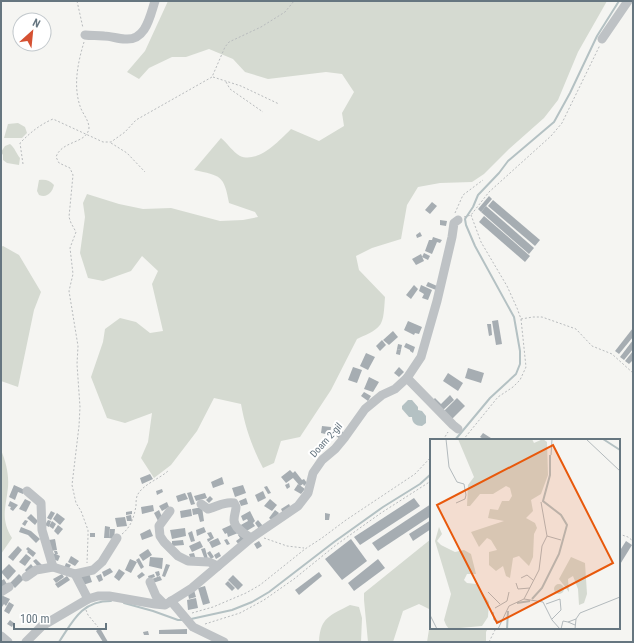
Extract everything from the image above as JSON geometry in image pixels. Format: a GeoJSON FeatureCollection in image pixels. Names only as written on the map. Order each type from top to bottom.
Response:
{"type":"FeatureCollection","features":[{"type":"Feature","properties":{"kind":"street"},"geometry":{"type":"LineString","coordinates":[[85,35],[102,35],[126,39],[137,37],[149,21],[154,1]]}},
{"type":"Feature","properties":{"kind":"street"},"geometry":{"type":"LineString","coordinates":[[602,40],[628,1]]}},
{"type":"Feature","properties":{"kind":"street","name":"Doam 2-gil"},"geometry":{"type":"LineString","coordinates":[[167,603],[192,588],[254,537],[301,503],[308,493],[317,466],[322,460],[335,449],[365,410],[382,395],[395,389],[416,367],[424,349],[456,221]]}},
{"type":"Feature","properties":{"kind":"street"},"geometry":{"type":"LineString","coordinates":[[407,378],[460,431]]}},
{"type":"Feature","properties":{"kind":"street"},"geometry":{"type":"LineString","coordinates":[[27,491],[41,503],[42,530],[53,567]]}},
{"type":"Feature","properties":{"kind":"street"},"geometry":{"type":"LineString","coordinates":[[201,504],[208,509],[215,508],[225,503],[234,504],[236,507],[234,523],[239,529],[254,537]]}},
{"type":"Feature","properties":{"kind":"street"},"geometry":{"type":"LineString","coordinates":[[170,512],[159,526],[160,536],[164,542],[178,556],[188,561],[209,562],[218,566]]}},
{"type":"Feature","properties":{"kind":"street"},"geometry":{"type":"LineString","coordinates":[[26,577],[36,570],[53,567],[75,574],[93,570],[102,562],[117,538]]}},
{"type":"Feature","properties":{"kind":"street"},"geometry":{"type":"LineString","coordinates":[[75,574],[88,599]]}},
{"type":"Feature","properties":{"kind":"street"},"geometry":{"type":"LineString","coordinates":[[150,582],[156,596],[183,616],[193,627],[224,642]]}},
{"type":"Feature","properties":{"kind":"street"},"geometry":{"type":"LineString","coordinates":[[26,642],[32,634],[42,626],[88,599],[98,596],[109,596],[155,604],[167,603]]}},
{"type":"Feature","properties":{"kind":"street"},"geometry":{"type":"LineString","coordinates":[[1,636],[8,642]]}},
{"type":"Feature","properties":{"kind":"path"},"geometry":{"type":"LineString","coordinates":[[77,1],[85,35],[77,73],[80,107],[89,129],[78,141],[61,148],[56,157],[58,163],[70,168],[73,175],[69,217],[76,232],[70,248],[73,274],[70,291],[78,346],[77,364],[80,407],[72,485],[76,503],[81,511],[88,530],[86,572]]}},
{"type":"Feature","properties":{"kind":"path"},"geometry":{"type":"LineString","coordinates":[[111,142],[125,132],[136,120],[212,76],[229,42],[261,27],[285,12],[294,1]]}},
{"type":"Feature","properties":{"kind":"path"},"geometry":{"type":"LineString","coordinates":[[445,439],[460,431],[498,397],[520,380],[526,367],[521,319],[514,299],[487,254],[470,215],[489,192],[551,136],[562,123],[602,40]]}},
{"type":"Feature","properties":{"kind":"path"},"geometry":{"type":"LineString","coordinates":[[212,76],[241,86],[279,104]]}},
{"type":"Feature","properties":{"kind":"path"},"geometry":{"type":"LineString","coordinates":[[226,81],[230,89],[263,112]]}},
{"type":"Feature","properties":{"kind":"path"},"geometry":{"type":"LineString","coordinates":[[23,164],[20,144],[29,134],[52,119],[70,126],[85,135],[103,142],[111,142],[127,153],[145,172]]}},
{"type":"Feature","properties":{"kind":"path"},"geometry":{"type":"LineString","coordinates":[[456,221],[453,216],[463,195],[483,180]]}},
{"type":"Feature","properties":{"kind":"path"},"geometry":{"type":"LineString","coordinates":[[521,319],[533,316],[542,317],[572,327],[592,346],[605,350],[619,359],[633,373]]}},
{"type":"Feature","properties":{"kind":"path"},"geometry":{"type":"LineString","coordinates":[[460,431],[463,439]]}},
{"type":"Feature","properties":{"kind":"path"},"geometry":{"type":"LineString","coordinates":[[183,616],[213,607],[246,593],[276,573],[305,549],[416,474],[430,458]]}},
{"type":"Feature","properties":{"kind":"path"},"geometry":{"type":"LineString","coordinates":[[117,538],[126,532],[132,523],[135,514],[137,495],[143,487],[168,471]]}},
{"type":"Feature","properties":{"kind":"path"},"geometry":{"type":"LineString","coordinates":[[193,627],[240,613],[264,600],[294,579],[336,545],[381,513],[430,482]]}},
{"type":"Feature","properties":{"kind":"path"},"geometry":{"type":"LineString","coordinates":[[620,534],[628,537],[633,541]]}},
{"type":"Feature","properties":{"kind":"path"},"geometry":{"type":"LineString","coordinates":[[254,537],[287,546],[305,549]]}},
{"type":"Feature","properties":{"kind":"path"},"geometry":{"type":"LineString","coordinates":[[87,612],[98,627]]}},
{"type":"Feature","properties":{"kind":"path"},"geometry":{"type":"LineString","coordinates":[[489,642],[496,629]]}},
{"type":"Feature","properties":{"kind":"shaded area"},"geometry":{"type":"Polygon","coordinates":[[[168,1],[607,1],[578,52],[558,100],[544,118],[509,149],[484,174],[472,182],[440,183],[418,187],[407,205],[401,239],[372,248],[356,256],[359,270],[385,297],[384,314],[377,328],[357,339],[331,390],[300,437],[281,441],[274,463],[263,468],[249,437],[241,404],[214,398],[197,431],[171,465],[154,478],[141,458],[148,442],[152,413],[125,423],[107,418],[91,377],[103,342],[105,329],[120,318],[136,322],[150,333],[163,331],[152,284],[158,271],[142,256],[131,271],[103,281],[88,278],[80,253],[85,217],[83,203],[87,194],[119,204],[143,209],[171,208],[220,221],[243,220],[258,217],[255,212],[229,203],[225,187],[220,178],[194,170],[221,138],[237,154],[247,158],[254,157],[268,150],[291,129],[319,141],[344,126],[342,113],[354,92],[342,74],[326,72],[268,79],[245,72],[233,59],[209,49],[186,57],[172,57],[149,68],[139,79],[127,72],[145,51],[168,1]]]}},
{"type":"Feature","properties":{"kind":"shaded area"},"geometry":{"type":"Polygon","coordinates":[[[18,123],[25,127],[27,133],[22,138],[4,138],[8,124],[18,123]]]}},
{"type":"Feature","properties":{"kind":"shaded area"},"geometry":{"type":"Polygon","coordinates":[[[10,144],[20,158],[19,165],[7,163],[3,160],[3,155],[1,152],[5,146],[10,144]]]}},
{"type":"Feature","properties":{"kind":"shaded area"},"geometry":{"type":"Polygon","coordinates":[[[39,180],[47,180],[54,185],[49,194],[44,196],[39,195],[37,191],[39,180]]]}},
{"type":"Feature","properties":{"kind":"shaded area"},"geometry":{"type":"Polygon","coordinates":[[[3,246],[19,255],[41,292],[34,310],[18,387],[1,381],[1,247],[3,246]]]}},
{"type":"Feature","properties":{"kind":"shaded area"},"geometry":{"type":"Polygon","coordinates":[[[408,400],[412,400],[418,407],[418,410],[422,411],[426,416],[426,423],[422,426],[415,424],[412,417],[409,417],[402,409],[402,406],[408,400]]]}},
{"type":"Feature","properties":{"kind":"shaded area"},"geometry":{"type":"Polygon","coordinates":[[[1,450],[8,473],[5,519],[8,531],[12,538],[1,554],[1,450]]]}},
{"type":"Feature","properties":{"kind":"shaded area"},"geometry":{"type":"Polygon","coordinates":[[[430,540],[430,610],[419,604],[403,611],[393,642],[368,642],[364,593],[430,540]]]}},
{"type":"Feature","properties":{"kind":"shaded area"},"geometry":{"type":"Polygon","coordinates":[[[350,605],[359,607],[362,618],[361,642],[319,642],[324,622],[332,615],[350,605]]]}},
{"type":"Feature","properties":{"kind":"shaded area"},"geometry":{"type":"Polygon","coordinates":[[[430,623],[430,629],[488,629],[486,642],[427,642],[430,623]]]}},
{"type":"Feature","properties":{"kind":"building"},"geometry":{"type":"Polygon","coordinates":[[[489,196],[492,199],[481,212],[478,209],[489,196]]]}},
{"type":"Feature","properties":{"kind":"building"},"geometry":{"type":"Polygon","coordinates":[[[493,200],[540,240],[535,246],[488,206],[493,200]]]}},
{"type":"Feature","properties":{"kind":"building"},"geometry":{"type":"Polygon","coordinates":[[[432,202],[437,206],[430,214],[425,210],[432,202]]]}},
{"type":"Feature","properties":{"kind":"building"},"geometry":{"type":"Polygon","coordinates":[[[486,206],[534,248],[529,254],[481,212],[486,206]]]}},
{"type":"Feature","properties":{"kind":"building"},"geometry":{"type":"Polygon","coordinates":[[[484,216],[530,256],[525,262],[479,222],[484,216]]]}},
{"type":"Feature","properties":{"kind":"building"},"geometry":{"type":"Polygon","coordinates":[[[440,220],[447,221],[446,226],[440,225],[440,220]]]}},
{"type":"Feature","properties":{"kind":"building"},"geometry":{"type":"Polygon","coordinates":[[[420,232],[422,236],[417,238],[416,235],[420,232]]]}},
{"type":"Feature","properties":{"kind":"building"},"geometry":{"type":"Polygon","coordinates":[[[433,237],[442,240],[440,243],[437,242],[432,254],[425,251],[429,240],[432,240],[433,237]]]}},
{"type":"Feature","properties":{"kind":"building"},"geometry":{"type":"Polygon","coordinates":[[[424,253],[430,256],[428,260],[422,257],[424,253]]]}},
{"type":"Feature","properties":{"kind":"building"},"geometry":{"type":"Polygon","coordinates":[[[421,254],[424,261],[416,265],[412,259],[421,254]]]}},
{"type":"Feature","properties":{"kind":"building"},"geometry":{"type":"Polygon","coordinates":[[[428,282],[437,286],[436,290],[426,286],[428,282]]]}},
{"type":"Feature","properties":{"kind":"building"},"geometry":{"type":"Polygon","coordinates":[[[414,285],[418,289],[411,299],[406,295],[414,285]]]}},
{"type":"Feature","properties":{"kind":"building"},"geometry":{"type":"Polygon","coordinates":[[[421,285],[432,290],[428,300],[422,298],[424,294],[419,291],[421,285]]]}},
{"type":"Feature","properties":{"kind":"building"},"geometry":{"type":"Polygon","coordinates":[[[498,320],[502,344],[496,345],[492,321],[498,320]]]}},
{"type":"Feature","properties":{"kind":"building"},"geometry":{"type":"Polygon","coordinates":[[[408,321],[422,327],[419,334],[415,333],[414,335],[404,330],[408,321]]]}},
{"type":"Feature","properties":{"kind":"building"},"geometry":{"type":"Polygon","coordinates":[[[487,324],[491,324],[492,335],[489,336],[487,324]]]}},
{"type":"Feature","properties":{"kind":"building"},"geometry":{"type":"Polygon","coordinates":[[[633,328],[633,337],[619,354],[615,351],[633,328]]]}},
{"type":"Feature","properties":{"kind":"building"},"geometry":{"type":"Polygon","coordinates":[[[393,331],[398,337],[389,345],[383,340],[393,331]]]}},
{"type":"Feature","properties":{"kind":"building"},"geometry":{"type":"Polygon","coordinates":[[[382,340],[386,345],[380,351],[376,346],[382,340]]]}},
{"type":"Feature","properties":{"kind":"building"},"geometry":{"type":"Polygon","coordinates":[[[633,340],[633,349],[624,360],[620,357],[633,340]]]}},
{"type":"Feature","properties":{"kind":"building"},"geometry":{"type":"Polygon","coordinates":[[[406,343],[415,347],[413,353],[404,347],[406,343]]]}},
{"type":"Feature","properties":{"kind":"building"},"geometry":{"type":"Polygon","coordinates":[[[398,344],[402,345],[401,350],[397,349],[398,344]]]}},
{"type":"Feature","properties":{"kind":"building"},"geometry":{"type":"Polygon","coordinates":[[[397,349],[401,350],[400,355],[396,354],[397,349]]]}},
{"type":"Feature","properties":{"kind":"building"},"geometry":{"type":"Polygon","coordinates":[[[633,351],[633,360],[629,364],[625,361],[633,351]]]}},
{"type":"Feature","properties":{"kind":"building"},"geometry":{"type":"Polygon","coordinates":[[[366,353],[375,357],[368,370],[360,366],[366,353]]]}},
{"type":"Feature","properties":{"kind":"building"},"geometry":{"type":"Polygon","coordinates":[[[353,367],[362,370],[357,383],[348,380],[353,367]]]}},
{"type":"Feature","properties":{"kind":"building"},"geometry":{"type":"Polygon","coordinates":[[[399,367],[404,372],[399,377],[394,373],[399,367]]]}},
{"type":"Feature","properties":{"kind":"building"},"geometry":{"type":"Polygon","coordinates":[[[468,368],[484,373],[481,383],[465,378],[468,368]]]}},
{"type":"Feature","properties":{"kind":"building"},"geometry":{"type":"Polygon","coordinates":[[[448,373],[463,383],[458,391],[443,381],[448,373]]]}},
{"type":"Feature","properties":{"kind":"building"},"geometry":{"type":"Polygon","coordinates":[[[369,377],[379,382],[373,392],[364,389],[369,377]]]}},
{"type":"Feature","properties":{"kind":"building"},"geometry":{"type":"Polygon","coordinates":[[[364,392],[371,396],[368,401],[361,396],[364,392]]]}},
{"type":"Feature","properties":{"kind":"building"},"geometry":{"type":"Polygon","coordinates":[[[450,395],[454,400],[442,411],[432,401],[435,398],[441,404],[450,395]]]}},
{"type":"Feature","properties":{"kind":"building"},"geometry":{"type":"Polygon","coordinates":[[[457,398],[465,406],[451,420],[443,412],[457,398]]]}},
{"type":"Feature","properties":{"kind":"building"},"geometry":{"type":"Polygon","coordinates":[[[322,426],[331,427],[330,435],[321,433],[322,426]]]}},
{"type":"Feature","properties":{"kind":"building"},"geometry":{"type":"Polygon","coordinates":[[[340,430],[344,433],[340,439],[336,436],[340,430]]]}},
{"type":"Feature","properties":{"kind":"building"},"geometry":{"type":"Polygon","coordinates":[[[483,433],[492,439],[483,439],[480,437],[483,433]]]}},
{"type":"Feature","properties":{"kind":"building"},"geometry":{"type":"Polygon","coordinates":[[[290,470],[293,473],[295,471],[302,480],[304,479],[307,483],[304,486],[303,484],[300,486],[293,478],[286,483],[281,477],[290,470]]]}},
{"type":"Feature","properties":{"kind":"building"},"geometry":{"type":"Polygon","coordinates":[[[150,474],[153,479],[142,484],[140,478],[150,474]]]}},
{"type":"Feature","properties":{"kind":"building"},"geometry":{"type":"Polygon","coordinates":[[[222,477],[224,484],[213,488],[211,482],[222,477]]]}},
{"type":"Feature","properties":{"kind":"building"},"geometry":{"type":"Polygon","coordinates":[[[289,483],[290,487],[287,489],[285,485],[289,483]]]}},
{"type":"Feature","properties":{"kind":"building"},"geometry":{"type":"Polygon","coordinates":[[[298,484],[305,489],[301,494],[294,490],[298,484]]]}},
{"type":"Feature","properties":{"kind":"building"},"geometry":{"type":"Polygon","coordinates":[[[14,485],[25,490],[23,494],[18,492],[15,500],[9,497],[14,485]]]}},
{"type":"Feature","properties":{"kind":"building"},"geometry":{"type":"Polygon","coordinates":[[[243,485],[246,493],[235,497],[232,488],[243,485]]]}},
{"type":"Feature","properties":{"kind":"building"},"geometry":{"type":"Polygon","coordinates":[[[267,486],[271,493],[268,494],[264,487],[267,486]]]}},
{"type":"Feature","properties":{"kind":"building"},"geometry":{"type":"Polygon","coordinates":[[[162,489],[163,492],[157,495],[156,491],[162,489]]]}},
{"type":"Feature","properties":{"kind":"building"},"geometry":{"type":"Polygon","coordinates":[[[263,491],[266,498],[258,502],[255,495],[263,491]]]}},
{"type":"Feature","properties":{"kind":"building"},"geometry":{"type":"Polygon","coordinates":[[[191,492],[195,504],[191,505],[187,493],[191,492]]]}},
{"type":"Feature","properties":{"kind":"building"},"geometry":{"type":"Polygon","coordinates":[[[185,493],[188,499],[178,502],[176,496],[185,493]]]}},
{"type":"Feature","properties":{"kind":"building"},"geometry":{"type":"Polygon","coordinates":[[[205,493],[207,498],[196,501],[194,496],[205,493]]]}},
{"type":"Feature","properties":{"kind":"building"},"geometry":{"type":"Polygon","coordinates":[[[210,496],[213,499],[209,503],[206,500],[210,496]]]}},
{"type":"Feature","properties":{"kind":"building"},"geometry":{"type":"Polygon","coordinates":[[[246,498],[248,504],[241,506],[239,501],[246,498]]]}},
{"type":"Feature","properties":{"kind":"building"},"geometry":{"type":"Polygon","coordinates":[[[414,498],[420,506],[360,545],[354,537],[414,498]]]}},
{"type":"Feature","properties":{"kind":"building"},"geometry":{"type":"Polygon","coordinates":[[[25,499],[31,502],[26,512],[19,509],[25,499]]]}},
{"type":"Feature","properties":{"kind":"building"},"geometry":{"type":"Polygon","coordinates":[[[270,499],[277,505],[272,511],[264,506],[270,499]]]}},
{"type":"Feature","properties":{"kind":"building"},"geometry":{"type":"Polygon","coordinates":[[[10,501],[18,505],[13,511],[10,509],[11,507],[8,506],[10,501]]]}},
{"type":"Feature","properties":{"kind":"building"},"geometry":{"type":"Polygon","coordinates":[[[167,502],[169,507],[162,511],[159,506],[167,502]]]}},
{"type":"Feature","properties":{"kind":"building"},"geometry":{"type":"Polygon","coordinates":[[[289,504],[291,508],[283,513],[281,509],[289,504]]]}},
{"type":"Feature","properties":{"kind":"building"},"geometry":{"type":"Polygon","coordinates":[[[153,505],[154,511],[142,514],[141,507],[153,505]]]}},
{"type":"Feature","properties":{"kind":"building"},"geometry":{"type":"Polygon","coordinates":[[[430,505],[430,517],[378,551],[372,543],[430,505]]]}},
{"type":"Feature","properties":{"kind":"building"},"geometry":{"type":"Polygon","coordinates":[[[202,507],[204,521],[200,522],[198,514],[193,515],[192,509],[202,507]]]}},
{"type":"Feature","properties":{"kind":"building"},"geometry":{"type":"Polygon","coordinates":[[[191,509],[192,516],[181,518],[180,511],[191,509]]]}},
{"type":"Feature","properties":{"kind":"building"},"geometry":{"type":"Polygon","coordinates":[[[159,510],[163,519],[158,521],[154,513],[159,510]]]}},
{"type":"Feature","properties":{"kind":"building"},"geometry":{"type":"Polygon","coordinates":[[[275,510],[279,513],[273,521],[269,518],[275,510]]]}},
{"type":"Feature","properties":{"kind":"building"},"geometry":{"type":"Polygon","coordinates":[[[51,511],[55,513],[51,520],[47,518],[51,511]]]}},
{"type":"Feature","properties":{"kind":"building"},"geometry":{"type":"Polygon","coordinates":[[[132,511],[132,514],[126,515],[126,512],[132,511]]]}},
{"type":"Feature","properties":{"kind":"building"},"geometry":{"type":"Polygon","coordinates":[[[250,511],[255,521],[253,523],[255,526],[245,532],[243,528],[241,529],[239,526],[248,521],[247,519],[243,521],[241,516],[250,511]]]}},
{"type":"Feature","properties":{"kind":"building"},"geometry":{"type":"Polygon","coordinates":[[[57,513],[65,519],[60,525],[53,519],[57,513]]]}},
{"type":"Feature","properties":{"kind":"building"},"geometry":{"type":"Polygon","coordinates":[[[325,513],[330,514],[329,520],[325,520],[325,513]]]}},
{"type":"Feature","properties":{"kind":"building"},"geometry":{"type":"Polygon","coordinates":[[[31,514],[38,521],[35,525],[27,518],[31,514]]]}},
{"type":"Feature","properties":{"kind":"building"},"geometry":{"type":"Polygon","coordinates":[[[131,515],[132,521],[127,521],[126,516],[131,515]]]}},
{"type":"Feature","properties":{"kind":"building"},"geometry":{"type":"Polygon","coordinates":[[[125,517],[127,526],[117,527],[115,518],[125,517]]]}},
{"type":"Feature","properties":{"kind":"building"},"geometry":{"type":"Polygon","coordinates":[[[25,520],[28,521],[25,526],[22,524],[25,520]]]}},
{"type":"Feature","properties":{"kind":"building"},"geometry":{"type":"Polygon","coordinates":[[[48,520],[51,521],[49,527],[45,525],[48,520]]]}},
{"type":"Feature","properties":{"kind":"building"},"geometry":{"type":"Polygon","coordinates":[[[258,520],[263,526],[259,529],[255,523],[258,520]]]}},
{"type":"Feature","properties":{"kind":"building"},"geometry":{"type":"Polygon","coordinates":[[[52,521],[56,524],[53,529],[49,526],[52,521]]]}},
{"type":"Feature","properties":{"kind":"building"},"geometry":{"type":"Polygon","coordinates":[[[430,521],[430,530],[413,541],[409,534],[430,521]]]}},
{"type":"Feature","properties":{"kind":"building"},"geometry":{"type":"Polygon","coordinates":[[[233,524],[238,533],[228,537],[227,533],[225,534],[222,529],[233,524]]]}},
{"type":"Feature","properties":{"kind":"building"},"geometry":{"type":"Polygon","coordinates":[[[58,525],[63,529],[58,535],[54,531],[58,525]]]}},
{"type":"Feature","properties":{"kind":"building"},"geometry":{"type":"Polygon","coordinates":[[[105,526],[110,527],[109,538],[104,538],[105,526]]]}},
{"type":"Feature","properties":{"kind":"building"},"geometry":{"type":"Polygon","coordinates":[[[21,527],[31,531],[40,539],[36,543],[28,535],[19,532],[21,527]]]}},
{"type":"Feature","properties":{"kind":"building"},"geometry":{"type":"Polygon","coordinates":[[[204,527],[206,532],[197,536],[196,530],[204,527]]]}},
{"type":"Feature","properties":{"kind":"building"},"geometry":{"type":"Polygon","coordinates":[[[185,528],[186,536],[172,539],[170,530],[185,528]]]}},
{"type":"Feature","properties":{"kind":"building"},"geometry":{"type":"Polygon","coordinates":[[[110,529],[115,529],[114,539],[109,538],[110,529]]]}},
{"type":"Feature","properties":{"kind":"building"},"geometry":{"type":"Polygon","coordinates":[[[150,529],[153,536],[142,540],[140,534],[150,529]]]}},
{"type":"Feature","properties":{"kind":"building"},"geometry":{"type":"Polygon","coordinates":[[[192,531],[195,541],[191,542],[188,533],[192,531]]]}},
{"type":"Feature","properties":{"kind":"building"},"geometry":{"type":"Polygon","coordinates":[[[211,532],[214,538],[208,542],[207,539],[210,538],[207,533],[211,532]]]}},
{"type":"Feature","properties":{"kind":"building"},"geometry":{"type":"Polygon","coordinates":[[[90,533],[95,533],[95,537],[90,537],[90,533]]]}},
{"type":"Feature","properties":{"kind":"building"},"geometry":{"type":"Polygon","coordinates":[[[241,533],[246,539],[239,545],[236,541],[240,538],[238,535],[241,533]]]}},
{"type":"Feature","properties":{"kind":"building"},"geometry":{"type":"Polygon","coordinates":[[[218,538],[221,544],[212,548],[209,542],[218,538]]]}},
{"type":"Feature","properties":{"kind":"building"},"geometry":{"type":"Polygon","coordinates":[[[55,539],[57,550],[51,551],[49,540],[55,539]]]}},
{"type":"Feature","properties":{"kind":"building"},"geometry":{"type":"Polygon","coordinates":[[[227,539],[230,544],[227,545],[224,540],[227,539]]]}},
{"type":"Feature","properties":{"kind":"building"},"geometry":{"type":"Polygon","coordinates":[[[351,539],[367,561],[342,580],[325,559],[351,539]]]}},
{"type":"Feature","properties":{"kind":"building"},"geometry":{"type":"Polygon","coordinates":[[[183,540],[184,545],[172,546],[172,541],[183,540]]]}},
{"type":"Feature","properties":{"kind":"building"},"geometry":{"type":"Polygon","coordinates":[[[200,541],[203,547],[192,552],[189,546],[200,541]]]}},
{"type":"Feature","properties":{"kind":"building"},"geometry":{"type":"Polygon","coordinates":[[[259,541],[262,546],[257,549],[254,544],[259,541]]]}},
{"type":"Feature","properties":{"kind":"building"},"geometry":{"type":"Polygon","coordinates":[[[626,541],[632,545],[620,564],[620,550],[626,541]]]}},
{"type":"Feature","properties":{"kind":"building"},"geometry":{"type":"Polygon","coordinates":[[[18,546],[22,550],[13,561],[8,557],[18,546]]]}},
{"type":"Feature","properties":{"kind":"building"},"geometry":{"type":"Polygon","coordinates":[[[28,547],[36,553],[33,557],[27,552],[28,551],[26,549],[28,547]]]}},
{"type":"Feature","properties":{"kind":"building"},"geometry":{"type":"Polygon","coordinates":[[[205,548],[208,559],[205,560],[201,549],[205,548]]]}},
{"type":"Feature","properties":{"kind":"building"},"geometry":{"type":"Polygon","coordinates":[[[148,549],[152,555],[143,561],[139,555],[148,549]]]}},
{"type":"Feature","properties":{"kind":"building"},"geometry":{"type":"Polygon","coordinates":[[[54,551],[57,551],[58,554],[56,554],[60,556],[58,561],[52,559],[51,553],[55,554],[54,551]]]}},
{"type":"Feature","properties":{"kind":"building"},"geometry":{"type":"Polygon","coordinates":[[[210,551],[214,557],[211,559],[207,553],[210,551]]]}},
{"type":"Feature","properties":{"kind":"building"},"geometry":{"type":"Polygon","coordinates":[[[219,552],[221,556],[216,559],[214,555],[219,552]]]}},
{"type":"Feature","properties":{"kind":"building"},"geometry":{"type":"Polygon","coordinates":[[[194,553],[196,560],[191,561],[189,554],[194,553]]]}},
{"type":"Feature","properties":{"kind":"building"},"geometry":{"type":"Polygon","coordinates":[[[26,554],[31,558],[25,566],[19,562],[26,554]]]}},
{"type":"Feature","properties":{"kind":"building"},"geometry":{"type":"Polygon","coordinates":[[[71,556],[79,561],[75,566],[68,562],[71,556]]]}},
{"type":"Feature","properties":{"kind":"building"},"geometry":{"type":"Polygon","coordinates":[[[150,557],[163,558],[162,569],[149,566],[150,557]]]}},
{"type":"Feature","properties":{"kind":"building"},"geometry":{"type":"Polygon","coordinates":[[[139,558],[144,567],[141,569],[136,560],[139,558]]]}},
{"type":"Feature","properties":{"kind":"building"},"geometry":{"type":"Polygon","coordinates":[[[36,559],[42,565],[39,568],[33,561],[36,559]]]}},
{"type":"Feature","properties":{"kind":"building"},"geometry":{"type":"Polygon","coordinates":[[[130,559],[137,562],[131,573],[125,570],[130,559]]]}},
{"type":"Feature","properties":{"kind":"building"},"geometry":{"type":"Polygon","coordinates":[[[378,559],[385,568],[354,591],[348,583],[378,559]]]}},
{"type":"Feature","properties":{"kind":"building"},"geometry":{"type":"Polygon","coordinates":[[[66,563],[71,565],[68,570],[64,568],[66,563]]]}},
{"type":"Feature","properties":{"kind":"building"},"geometry":{"type":"Polygon","coordinates":[[[9,564],[16,571],[8,580],[1,572],[9,564]]]}},
{"type":"Feature","properties":{"kind":"building"},"geometry":{"type":"Polygon","coordinates":[[[31,564],[34,568],[27,573],[25,570],[31,564]]]}},
{"type":"Feature","properties":{"kind":"building"},"geometry":{"type":"Polygon","coordinates":[[[166,564],[170,565],[165,577],[162,576],[166,564]]]}},
{"type":"Feature","properties":{"kind":"building"},"geometry":{"type":"Polygon","coordinates":[[[110,568],[113,572],[104,577],[102,572],[110,568]]]}},
{"type":"Feature","properties":{"kind":"building"},"geometry":{"type":"Polygon","coordinates":[[[119,569],[125,573],[119,581],[114,577],[119,569]]]}},
{"type":"Feature","properties":{"kind":"building"},"geometry":{"type":"Polygon","coordinates":[[[159,571],[160,575],[157,577],[155,572],[159,571]]]}},
{"type":"Feature","properties":{"kind":"building"},"geometry":{"type":"Polygon","coordinates":[[[142,572],[145,575],[139,579],[137,576],[142,572]]]}},
{"type":"Feature","properties":{"kind":"building"},"geometry":{"type":"Polygon","coordinates":[[[319,572],[322,576],[299,595],[295,590],[319,572]]]}},
{"type":"Feature","properties":{"kind":"building"},"geometry":{"type":"Polygon","coordinates":[[[89,573],[92,582],[83,585],[80,577],[89,573]]]}},
{"type":"Feature","properties":{"kind":"building"},"geometry":{"type":"Polygon","coordinates":[[[19,574],[24,579],[15,588],[10,583],[19,574]]]}},
{"type":"Feature","properties":{"kind":"building"},"geometry":{"type":"Polygon","coordinates":[[[62,574],[64,577],[56,583],[53,579],[62,574]]]}},
{"type":"Feature","properties":{"kind":"building"},"geometry":{"type":"Polygon","coordinates":[[[101,574],[103,580],[99,582],[96,576],[101,574]]]}},
{"type":"Feature","properties":{"kind":"building"},"geometry":{"type":"Polygon","coordinates":[[[154,574],[155,577],[149,579],[148,576],[154,574]]]}},
{"type":"Feature","properties":{"kind":"building"},"geometry":{"type":"Polygon","coordinates":[[[233,575],[243,585],[238,590],[228,580],[233,575]]]}},
{"type":"Feature","properties":{"kind":"building"},"geometry":{"type":"Polygon","coordinates":[[[67,576],[70,580],[58,588],[55,584],[67,576]]]}},
{"type":"Feature","properties":{"kind":"building"},"geometry":{"type":"Polygon","coordinates":[[[160,576],[162,580],[153,583],[152,579],[160,576]]]}},
{"type":"Feature","properties":{"kind":"building"},"geometry":{"type":"Polygon","coordinates":[[[4,579],[7,584],[1,588],[1,581],[4,579]]]}},
{"type":"Feature","properties":{"kind":"building"},"geometry":{"type":"Polygon","coordinates":[[[228,581],[235,588],[232,591],[225,584],[228,581]]]}},
{"type":"Feature","properties":{"kind":"building"},"geometry":{"type":"Polygon","coordinates":[[[205,586],[210,603],[203,605],[198,588],[205,586]]]}},
{"type":"Feature","properties":{"kind":"building"},"geometry":{"type":"Polygon","coordinates":[[[194,590],[196,597],[189,599],[188,594],[194,590]]]}},
{"type":"Feature","properties":{"kind":"building"},"geometry":{"type":"Polygon","coordinates":[[[1,595],[10,599],[6,606],[4,604],[2,607],[1,606],[1,595]]]}},
{"type":"Feature","properties":{"kind":"building"},"geometry":{"type":"Polygon","coordinates":[[[196,598],[198,608],[188,610],[187,600],[196,598]]]}},
{"type":"Feature","properties":{"kind":"building"},"geometry":{"type":"Polygon","coordinates":[[[9,602],[14,605],[9,614],[4,611],[9,602]]]}},
{"type":"Feature","properties":{"kind":"building"},"geometry":{"type":"Polygon","coordinates":[[[10,620],[14,623],[12,627],[7,624],[10,620]]]}},
{"type":"Feature","properties":{"kind":"building"},"geometry":{"type":"Polygon","coordinates":[[[100,628],[108,642],[103,642],[96,631],[100,628]]]}},
{"type":"Feature","properties":{"kind":"building"},"geometry":{"type":"Polygon","coordinates":[[[187,629],[187,634],[159,634],[159,630],[187,629]]]}},
{"type":"Feature","properties":{"kind":"building"},"geometry":{"type":"Polygon","coordinates":[[[148,631],[149,635],[144,635],[143,632],[148,631]]]}},
{"type":"Feature","properties":{"kind":"waterway"},"geometry":{"type":"LineString","coordinates":[[456,439],[490,398],[516,374],[520,364],[520,351],[514,317],[475,246],[465,219],[473,207],[478,195],[508,161],[554,122],[570,93],[597,36],[619,1]]}},
{"type":"Feature","properties":{"kind":"waterway"},"geometry":{"type":"LineString","coordinates":[[191,619],[232,610],[252,602],[269,592],[334,542],[383,507],[420,484],[430,475]]}},
{"type":"Feature","properties":{"kind":"waterway"},"geometry":{"type":"LineString","coordinates":[[59,642],[74,620],[85,608],[92,604],[111,601]]}},
{"type":"Feature","properties":{"kind":"waterway"},"geometry":{"type":"LineString","coordinates":[[124,603],[178,620],[183,620]]}}]}
